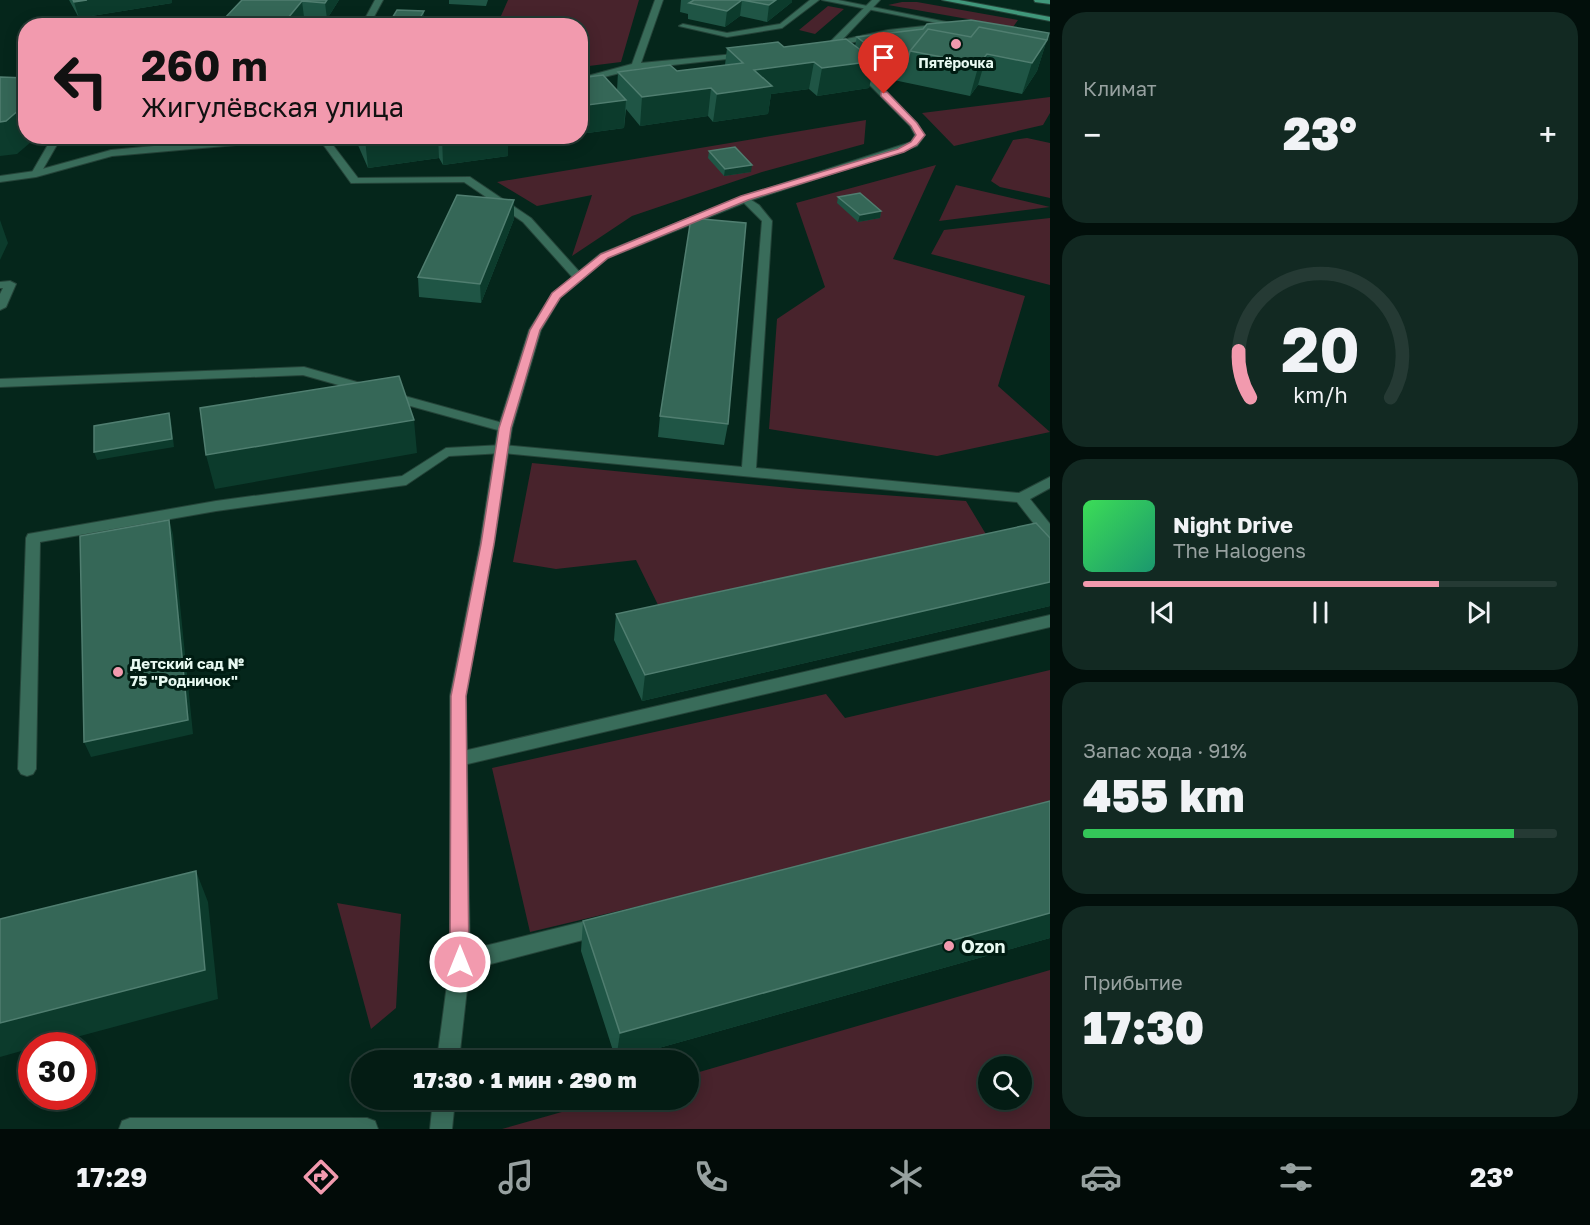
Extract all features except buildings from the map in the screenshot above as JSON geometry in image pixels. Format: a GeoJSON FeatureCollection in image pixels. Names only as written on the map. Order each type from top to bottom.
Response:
{"type":"FeatureCollection","features":[{"type":"Feature","properties":{"kind":"main road"},"geometry":{"type":"LineString","coordinates":[[946,0],[1050,19]]}},
{"type":"Feature","properties":{"kind":"main road"},"geometry":{"type":"LineString","coordinates":[[1038,0],[1050,2]]}},
{"type":"Feature","properties":{"kind":"street"},"geometry":{"type":"LineString","coordinates":[[369,18],[379,0]]}},
{"type":"Feature","properties":{"kind":"street"},"geometry":{"type":"LineString","coordinates":[[636,66],[659,0]]}},
{"type":"Feature","properties":{"kind":"street"},"geometry":{"type":"LineString","coordinates":[[683,26],[727,35],[782,26],[815,0]]}},
{"type":"Feature","properties":{"kind":"street"},"geometry":{"type":"LineString","coordinates":[[826,0],[973,28]]}},
{"type":"Feature","properties":{"kind":"street"},"geometry":{"type":"LineString","coordinates":[[827,45],[869,9],[876,0]]}},
{"type":"Feature","properties":{"kind":"street"},"geometry":{"type":"LineString","coordinates":[[827,45],[888,32],[931,26],[962,26]]}},
{"type":"Feature","properties":{"kind":"street"},"geometry":{"type":"LineString","coordinates":[[449,1050],[460,962],[458,696],[505,428],[535,330],[556,296],[604,256],[745,198],[914,144],[920,135],[900,110],[827,45]]}},
{"type":"Feature","properties":{"kind":"street"},"geometry":{"type":"LineString","coordinates":[[588,79],[636,66],[756,53]]}},
{"type":"Feature","properties":{"kind":"street"},"geometry":{"type":"LineString","coordinates":[[36,174],[53,144]]}},
{"type":"Feature","properties":{"kind":"street"},"geometry":{"type":"LineString","coordinates":[[0,179],[36,174],[111,153],[213,144]]}},
{"type":"Feature","properties":{"kind":"street"},"geometry":{"type":"LineString","coordinates":[[327,144],[355,182],[466,179],[527,220],[578,278]]}},
{"type":"Feature","properties":{"kind":"street"},"geometry":{"type":"LineString","coordinates":[[745,198],[767,221],[749,472]]}},
{"type":"Feature","properties":{"kind":"street"},"geometry":{"type":"LineString","coordinates":[[0,285],[10,284],[0,307]]}},
{"type":"Feature","properties":{"kind":"street"},"geometry":{"type":"LineString","coordinates":[[0,383],[304,371],[505,428]]}},
{"type":"Feature","properties":{"kind":"street"},"geometry":{"type":"LineString","coordinates":[[27,770],[33,538],[216,506],[406,480],[446,452],[503,448],[1022,498],[1050,482]]}},
{"type":"Feature","properties":{"kind":"street"},"geometry":{"type":"LineString","coordinates":[[1022,498],[1050,534]]}},
{"type":"Feature","properties":{"kind":"street"},"geometry":{"type":"LineString","coordinates":[[459,759],[1050,621]]}},
{"type":"Feature","properties":{"kind":"street"},"geometry":{"type":"LineString","coordinates":[[460,962],[622,921]]}},
{"type":"Feature","properties":{"kind":"street"},"geometry":{"type":"LineString","coordinates":[[441,1129],[443,1110]]}},
{"type":"Feature","properties":{"kind":"street"},"geometry":{"type":"LineString","coordinates":[[130,1129],[130,1127],[368,1129]]}},
{"type":"Feature","properties":{"kind":"shaded area"},"geometry":{"type":"Polygon","coordinates":[[[508,0],[639,0],[621,62],[588,66],[588,18],[500,18],[508,0]]]}},
{"type":"Feature","properties":{"kind":"shaded area"},"geometry":{"type":"Polygon","coordinates":[[[917,2],[1018,20],[1013,27],[888,5],[917,2]]]}},
{"type":"Feature","properties":{"kind":"shaded area"},"geometry":{"type":"Polygon","coordinates":[[[828,6],[844,9],[815,34],[799,30],[828,6]]]}},
{"type":"Feature","properties":{"kind":"shaded area"},"geometry":{"type":"Polygon","coordinates":[[[1050,97],[1050,113],[1043,125],[954,146],[922,113],[1050,97]]]}},
{"type":"Feature","properties":{"kind":"shaded area"},"geometry":{"type":"Polygon","coordinates":[[[866,120],[864,144],[762,172],[632,216],[572,256],[592,195],[537,206],[497,182],[866,120]]]}},
{"type":"Feature","properties":{"kind":"shaded area"},"geometry":{"type":"Polygon","coordinates":[[[1027,138],[1050,143],[1050,198],[1000,187],[991,181],[1013,140],[1027,138]]]}},
{"type":"Feature","properties":{"kind":"shaded area"},"geometry":{"type":"Polygon","coordinates":[[[936,165],[893,259],[1025,296],[998,386],[1050,432],[937,456],[769,429],[777,319],[825,287],[796,203],[936,165]]]}},
{"type":"Feature","properties":{"kind":"shaded area"},"geometry":{"type":"Polygon","coordinates":[[[956,185],[1050,207],[939,221],[956,185]]]}},
{"type":"Feature","properties":{"kind":"shaded area"},"geometry":{"type":"Polygon","coordinates":[[[1050,218],[1050,285],[931,254],[944,230],[1050,218]]]}},
{"type":"Feature","properties":{"kind":"shaded area"},"geometry":{"type":"Polygon","coordinates":[[[532,463],[800,489],[966,501],[990,541],[661,611],[636,560],[556,569],[513,562],[532,463]]]}},
{"type":"Feature","properties":{"kind":"shaded area"},"geometry":{"type":"Polygon","coordinates":[[[1050,670],[1050,808],[530,932],[492,768],[826,694],[845,718],[1050,670]]]}},
{"type":"Feature","properties":{"kind":"shaded area"},"geometry":{"type":"Polygon","coordinates":[[[337,903],[401,914],[396,1008],[371,1029],[337,903]]]}},
{"type":"Feature","properties":{"kind":"shaded area"},"geometry":{"type":"Polygon","coordinates":[[[1050,970],[1050,1129],[502,1129],[569,1110],[699,1110],[699,1072],[1050,970]]]}},
{"type":"Feature","properties":{"kind":"place","name":"Пятёрочка"},"geometry":{"type":"Point","coordinates":[956,44]}},
{"type":"Feature","properties":{"kind":"place","name":"Детский сад № 75 \"Родничок\""},"geometry":{"type":"Point","coordinates":[118,672]}},
{"type":"Feature","properties":{"kind":"place","name":"Ozon"},"geometry":{"type":"Point","coordinates":[949,946]}},
{"type":"Feature","properties":{"kind":"route"},"geometry":{"type":"LineString","coordinates":[[460,962],[458,696],[487,544],[505,428],[535,330],[556,296],[604,256],[745,198],[914,144],[920,135],[914,125],[884,94]]}}]}
